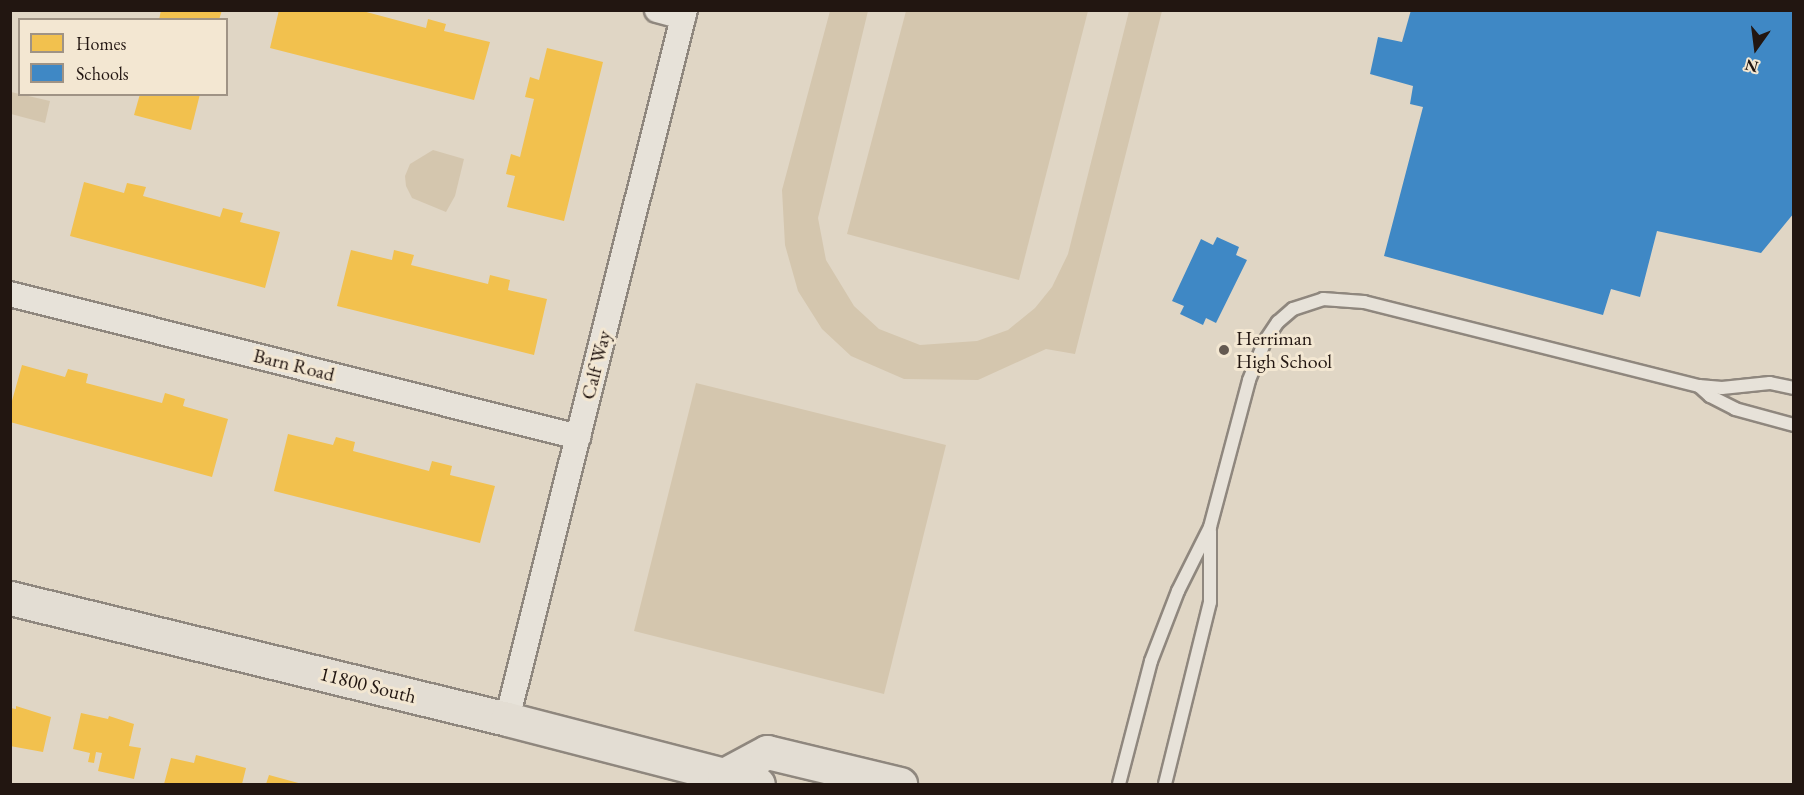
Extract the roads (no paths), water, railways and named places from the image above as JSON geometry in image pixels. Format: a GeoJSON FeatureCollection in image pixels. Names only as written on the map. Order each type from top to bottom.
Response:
{"type":"FeatureCollection","features":[{"type":"Feature","properties":{"kind":"main road","name":"11800 South"},"geometry":{"type":"LineString","coordinates":[[10,598],[507,719],[728,781],[758,784]]}},
{"type":"Feature","properties":{"kind":"main road"},"geometry":{"type":"LineString","coordinates":[[728,781],[767,752],[900,784]]}},
{"type":"Feature","properties":{"kind":"street"},"geometry":{"type":"LineString","coordinates":[[657,10],[684,14]]}},
{"type":"Feature","properties":{"kind":"street","name":"Calf Way"},"geometry":{"type":"LineString","coordinates":[[507,719],[684,14]]}},
{"type":"Feature","properties":{"kind":"street","name":"Barn Road"},"geometry":{"type":"LineString","coordinates":[[10,294],[578,437]]}},
{"type":"Feature","properties":{"kind":"lane"},"geometry":{"type":"LineString","coordinates":[[1119,784],[1151,661],[1178,591],[1210,527],[1239,414],[1265,341],[1278,322],[1293,309],[1323,298],[1364,302],[1699,386],[1722,388],[1770,383],[1794,388]]}},
{"type":"Feature","properties":{"kind":"lane"},"geometry":{"type":"LineString","coordinates":[[1699,386],[1716,400],[1735,409],[1794,425]]}},
{"type":"Feature","properties":{"kind":"lane"},"geometry":{"type":"LineString","coordinates":[[1165,784],[1210,602],[1210,527]]}},
{"type":"Feature","properties":{"kind":"place","name":"Herriman High School"},"geometry":{"type":"Point","coordinates":[1224,350]}}]}
